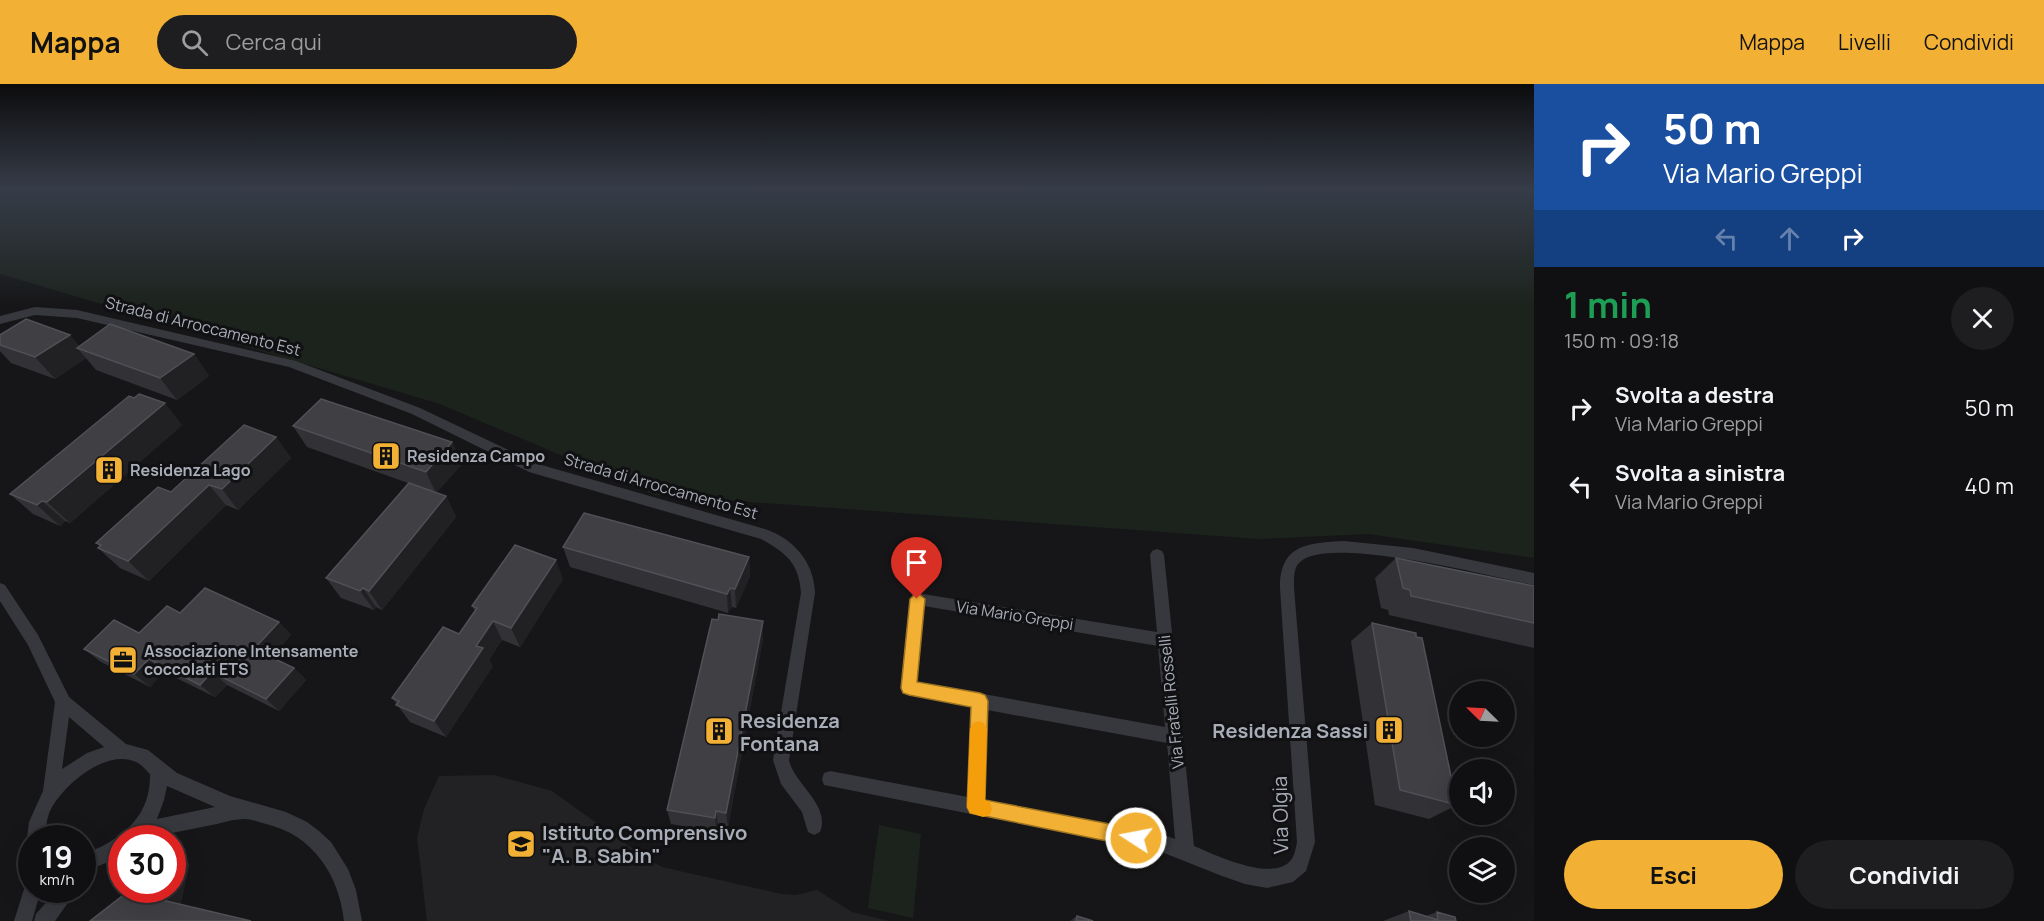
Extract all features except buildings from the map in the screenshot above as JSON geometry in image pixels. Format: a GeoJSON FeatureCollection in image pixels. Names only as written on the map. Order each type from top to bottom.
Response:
{"type":"FeatureCollection","features":[{"type":"Feature","properties":{"kind":"street","name":"Strada di Arroccamento Est"},"geometry":{"type":"LineString","coordinates":[[0,320],[35,311],[76,314],[292,364],[416,411],[534,468],[765,535],[788,547],[806,572],[808,593],[781,760],[782,770],[790,783],[808,803],[814,826]]}},
{"type":"Feature","properties":{"kind":"street","name":"Via Olgia"},"geometry":{"type":"LineString","coordinates":[[830,779],[1185,849],[1234,872],[1278,879],[1296,873],[1305,856],[1287,582],[1288,567],[1300,554],[1320,549],[1374,548],[1534,579]]}},
{"type":"Feature","properties":{"kind":"street","name":"Via Fratelli Rosselli"},"geometry":{"type":"LineString","coordinates":[[1157,555],[1185,849]]}},
{"type":"Feature","properties":{"kind":"street"},"geometry":{"type":"LineString","coordinates":[[0,589],[33,640],[63,702],[123,752],[144,757],[158,771],[244,810],[286,821],[312,836],[325,849],[347,886],[353,921]]}},
{"type":"Feature","properties":{"kind":"street","name":"Via Mario Greppi"},"geometry":{"type":"LineString","coordinates":[[1165,640],[917,599],[909,688],[1174,736]]}},
{"type":"Feature","properties":{"kind":"street"},"geometry":{"type":"LineString","coordinates":[[976,807],[980,701]]}},
{"type":"Feature","properties":{"kind":"street"},"geometry":{"type":"LineString","coordinates":[[37,825],[51,794],[63,702]]}},
{"type":"Feature","properties":{"kind":"street"},"geometry":{"type":"LineString","coordinates":[[51,794],[77,769],[93,760],[123,752]]}},
{"type":"Feature","properties":{"kind":"street"},"geometry":{"type":"LineString","coordinates":[[142,825],[153,810],[160,789],[158,771]]}},
{"type":"Feature","properties":{"kind":"street"},"geometry":{"type":"LineString","coordinates":[[178,825],[244,810]]}},
{"type":"Feature","properties":{"kind":"street"},"geometry":{"type":"LineString","coordinates":[[23,921],[28,903]]}},
{"type":"Feature","properties":{"kind":"street"},"geometry":{"type":"LineString","coordinates":[[43,921],[58,903]]}},
{"type":"Feature","properties":{"kind":"shaded area"},"geometry":{"type":"Polygon","coordinates":[[[0,228],[1534,228],[1534,558],[1368,534],[1259,539],[655,495],[440,404],[0,274],[0,228]]]}},
{"type":"Feature","properties":{"kind":"shaded area","name":"Istituto Comprensivo \"A. B. Sabin\""},"geometry":{"type":"Polygon","coordinates":[[[494,775],[552,791],[647,859],[662,867],[782,894],[796,895],[817,890],[852,912],[889,921],[427,921],[417,838],[424,809],[439,776],[494,775]]]}},
{"type":"Feature","properties":{"kind":"shaded area"},"geometry":{"type":"Polygon","coordinates":[[[879,825],[921,834],[913,918],[868,908],[879,825]]]}},
{"type":"Feature","properties":{"kind":"slow traffic"},"geometry":{"type":"LineString","coordinates":[[979,729],[976,807],[983,809]]}},
{"type":"Feature","properties":{"kind":"place","name":"Residenza Campo"},"geometry":{"type":"Point","coordinates":[386,456]}},
{"type":"Feature","properties":{"kind":"place","name":"Residenza Lago"},"geometry":{"type":"Point","coordinates":[109,470]}},
{"type":"Feature","properties":{"kind":"place","name":"Associazione Intensamente coccolati ETS"},"geometry":{"type":"Point","coordinates":[123,660]}},
{"type":"Feature","properties":{"kind":"place","name":"Residenza Sassi"},"geometry":{"type":"Point","coordinates":[1389,730]}},
{"type":"Feature","properties":{"kind":"place","name":"Residenza Fontana"},"geometry":{"type":"Point","coordinates":[719,731]}},
{"type":"Feature","properties":{"kind":"place","name":"Istituto Comprensivo \"A. B. Sabin\""},"geometry":{"type":"Point","coordinates":[521,844]}},
{"type":"Feature","properties":{"kind":"route"},"geometry":{"type":"LineString","coordinates":[[917,599],[909,688],[980,701],[976,807],[1136,838]]}}]}
